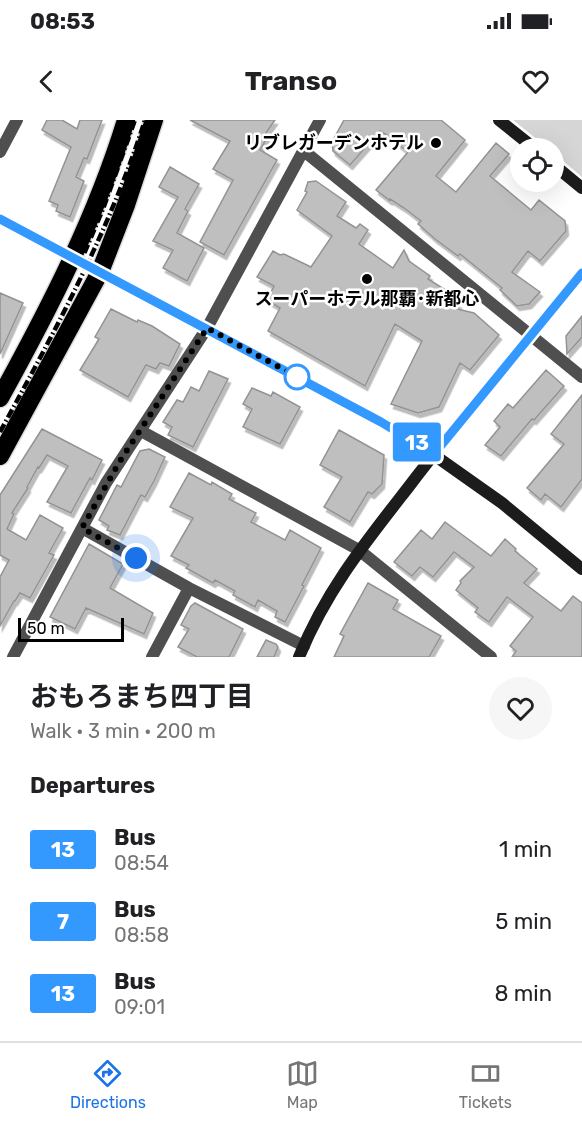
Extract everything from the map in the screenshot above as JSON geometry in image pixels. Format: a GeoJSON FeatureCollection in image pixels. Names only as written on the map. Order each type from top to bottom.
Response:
{"type":"FeatureCollection","features":[{"type":"Feature","properties":{"kind":"highway"},"geometry":{"type":"LineString","coordinates":[[0,398],[7,371],[74,258],[99,199],[126,120]]}},
{"type":"Feature","properties":{"kind":"highway"},"geometry":{"type":"LineString","coordinates":[[0,456],[100,272],[126,205],[154,120]]}},
{"type":"Feature","properties":{"kind":"street"},"geometry":{"type":"LineString","coordinates":[[13,657],[111,476],[207,328],[320,120]]}},
{"type":"Feature","properties":{"kind":"street"},"geometry":{"type":"LineString","coordinates":[[500,120],[522,138]]}},
{"type":"Feature","properties":{"kind":"street"},"geometry":{"type":"LineString","coordinates":[[0,124],[15,125],[0,152]]}},
{"type":"Feature","properties":{"kind":"street"},"geometry":{"type":"LineString","coordinates":[[304,151],[582,377]]}},
{"type":"Feature","properties":{"kind":"street"},"geometry":{"type":"LineString","coordinates":[[564,174],[582,189]]}},
{"type":"Feature","properties":{"kind":"street"},"geometry":{"type":"LineString","coordinates":[[0,219],[400,432],[502,503],[582,569]]}},
{"type":"Feature","properties":{"kind":"street"},"geometry":{"type":"LineString","coordinates":[[82,528],[301,651],[326,599],[359,550],[582,273]]}},
{"type":"Feature","properties":{"kind":"street"},"geometry":{"type":"LineString","coordinates":[[141,431],[359,550],[491,657]]}},
{"type":"Feature","properties":{"kind":"street"},"geometry":{"type":"LineString","coordinates":[[152,657],[189,588]]}},
{"type":"Feature","properties":{"kind":"shaded area"},"geometry":{"type":"Polygon","coordinates":[[[513,120],[582,120],[582,177],[564,162],[564,138],[536,138],[513,120]]]}},
{"type":"Feature","properties":{"kind":"building"},"geometry":{"type":"Polygon","coordinates":[[[47,120],[62,120],[77,129],[80,120],[102,120],[87,159],[84,158],[76,177],[84,181],[70,217],[56,211],[58,205],[49,201],[71,147],[42,130],[47,120]]]}},
{"type":"Feature","properties":{"kind":"building"},"geometry":{"type":"Polygon","coordinates":[[[190,120],[275,120],[266,133],[267,138],[260,150],[277,160],[224,255],[200,242],[233,180],[213,169],[230,141],[190,120]]]}},
{"type":"Feature","properties":{"kind":"building"},"geometry":{"type":"Polygon","coordinates":[[[344,120],[441,120],[465,140],[436,176],[456,192],[496,143],[509,154],[490,176],[531,210],[539,200],[565,221],[566,231],[540,261],[528,251],[512,272],[540,292],[529,304],[517,306],[500,290],[502,288],[418,224],[421,221],[376,190],[408,152],[387,135],[380,131],[350,165],[333,151],[332,142],[344,120]]]}},
{"type":"Feature","properties":{"kind":"building"},"geometry":{"type":"Polygon","coordinates":[[[170,167],[199,184],[185,209],[188,211],[177,233],[204,248],[187,281],[163,268],[173,250],[153,241],[178,197],[159,187],[170,167]]]}},
{"type":"Feature","properties":{"kind":"building"},"geometry":{"type":"Polygon","coordinates":[[[316,181],[346,202],[337,216],[356,228],[360,224],[368,230],[359,244],[393,268],[404,250],[409,261],[430,276],[428,279],[455,296],[452,301],[459,304],[457,309],[474,313],[499,335],[470,370],[460,363],[439,407],[418,413],[391,404],[422,341],[395,324],[365,386],[268,331],[280,308],[267,300],[274,286],[257,277],[273,251],[311,267],[332,236],[297,210],[307,192],[305,191],[308,182],[316,181]]]}},
{"type":"Feature","properties":{"kind":"building"},"geometry":{"type":"Polygon","coordinates":[[[0,293],[23,303],[0,354],[0,293]]]}},
{"type":"Feature","properties":{"kind":"building"},"geometry":{"type":"Polygon","coordinates":[[[111,309],[137,322],[138,320],[152,326],[180,344],[169,366],[160,363],[156,369],[146,365],[128,397],[80,370],[99,339],[95,337],[111,309]]]}},
{"type":"Feature","properties":{"kind":"building"},"geometry":{"type":"Polygon","coordinates":[[[582,316],[582,337],[567,354],[566,336],[582,316]]]}},
{"type":"Feature","properties":{"kind":"building"},"geometry":{"type":"Polygon","coordinates":[[[546,370],[564,386],[501,456],[485,445],[500,427],[494,421],[508,404],[513,408],[546,370]]]}},
{"type":"Feature","properties":{"kind":"building"},"geometry":{"type":"Polygon","coordinates":[[[209,371],[228,379],[193,447],[168,435],[172,427],[163,422],[177,400],[183,402],[191,387],[199,391],[209,371]]]}},
{"type":"Feature","properties":{"kind":"building"},"geometry":{"type":"Polygon","coordinates":[[[252,388],[271,396],[273,392],[300,407],[280,444],[243,427],[252,409],[243,404],[252,388]]]}},
{"type":"Feature","properties":{"kind":"building"},"geometry":{"type":"Polygon","coordinates":[[[582,395],[582,479],[561,507],[545,494],[541,500],[527,488],[564,444],[551,434],[582,395]]]}},
{"type":"Feature","properties":{"kind":"building"},"geometry":{"type":"Polygon","coordinates":[[[42,429],[102,460],[71,513],[47,502],[68,466],[47,455],[38,467],[12,513],[14,514],[7,529],[26,540],[40,515],[63,528],[49,553],[54,555],[30,598],[20,593],[0,626],[0,577],[9,560],[0,555],[0,495],[42,429]]]}},
{"type":"Feature","properties":{"kind":"building"},"geometry":{"type":"Polygon","coordinates":[[[339,430],[384,455],[382,484],[372,494],[368,492],[350,522],[324,507],[342,477],[320,465],[339,430]]]}},
{"type":"Feature","properties":{"kind":"building"},"geometry":{"type":"Polygon","coordinates":[[[149,449],[165,457],[154,481],[145,497],[141,495],[120,535],[107,530],[109,526],[99,520],[117,485],[121,487],[140,451],[149,449]]]}},
{"type":"Feature","properties":{"kind":"building"},"geometry":{"type":"Polygon","coordinates":[[[189,473],[211,485],[212,482],[232,494],[229,499],[256,513],[251,522],[285,540],[290,530],[321,548],[285,622],[275,617],[277,611],[258,600],[255,607],[233,595],[235,591],[215,580],[213,583],[186,568],[189,565],[171,556],[193,518],[170,507],[189,473]]]}},
{"type":"Feature","properties":{"kind":"building"},"geometry":{"type":"Polygon","coordinates":[[[445,522],[491,556],[505,539],[516,549],[515,551],[537,569],[524,583],[561,611],[573,596],[582,603],[582,657],[512,657],[516,651],[510,646],[533,617],[507,597],[489,622],[475,612],[478,608],[456,590],[460,581],[474,567],[454,552],[433,577],[420,567],[412,576],[394,562],[421,530],[432,539],[445,522]]]}},
{"type":"Feature","properties":{"kind":"building"},"geometry":{"type":"Polygon","coordinates":[[[89,544],[123,564],[110,588],[153,613],[144,634],[86,608],[75,629],[50,617],[89,544]]]}},
{"type":"Feature","properties":{"kind":"building"},"geometry":{"type":"Polygon","coordinates":[[[368,583],[398,600],[393,609],[441,636],[429,657],[334,657],[344,636],[340,634],[368,583]]]}},
{"type":"Feature","properties":{"kind":"building"},"geometry":{"type":"Polygon","coordinates":[[[195,603],[243,629],[229,657],[197,657],[178,647],[189,629],[181,625],[195,603]]]}},
{"type":"Feature","properties":{"kind":"building"},"geometry":{"type":"Polygon","coordinates":[[[266,640],[278,647],[274,657],[257,657],[266,640]]]}},
{"type":"Feature","properties":{"kind":"railway"},"geometry":{"type":"LineString","coordinates":[[78,268],[103,209],[135,120]]}},
{"type":"Feature","properties":{"kind":"railway"},"geometry":{"type":"LineString","coordinates":[[0,432],[80,279],[115,201],[145,120]]}},
{"type":"Feature","properties":{"kind":"bus line","name":"13"},"geometry":{"type":"LineString","coordinates":[[0,219],[381,422],[434,454],[582,273]]}},
{"type":"Feature","properties":{"kind":"place","name":"リブレガーデンホテル"},"geometry":{"type":"Point","coordinates":[436,143]}},
{"type":"Feature","properties":{"kind":"place","name":"スーパーホテル那覇･新都心"},"geometry":{"type":"Point","coordinates":[367,279]}},
{"type":"Feature","properties":{"kind":"route"},"geometry":{"type":"LineString","coordinates":[[136,558],[82,528],[106,483],[207,328],[303,380],[297,377]]}}]}
